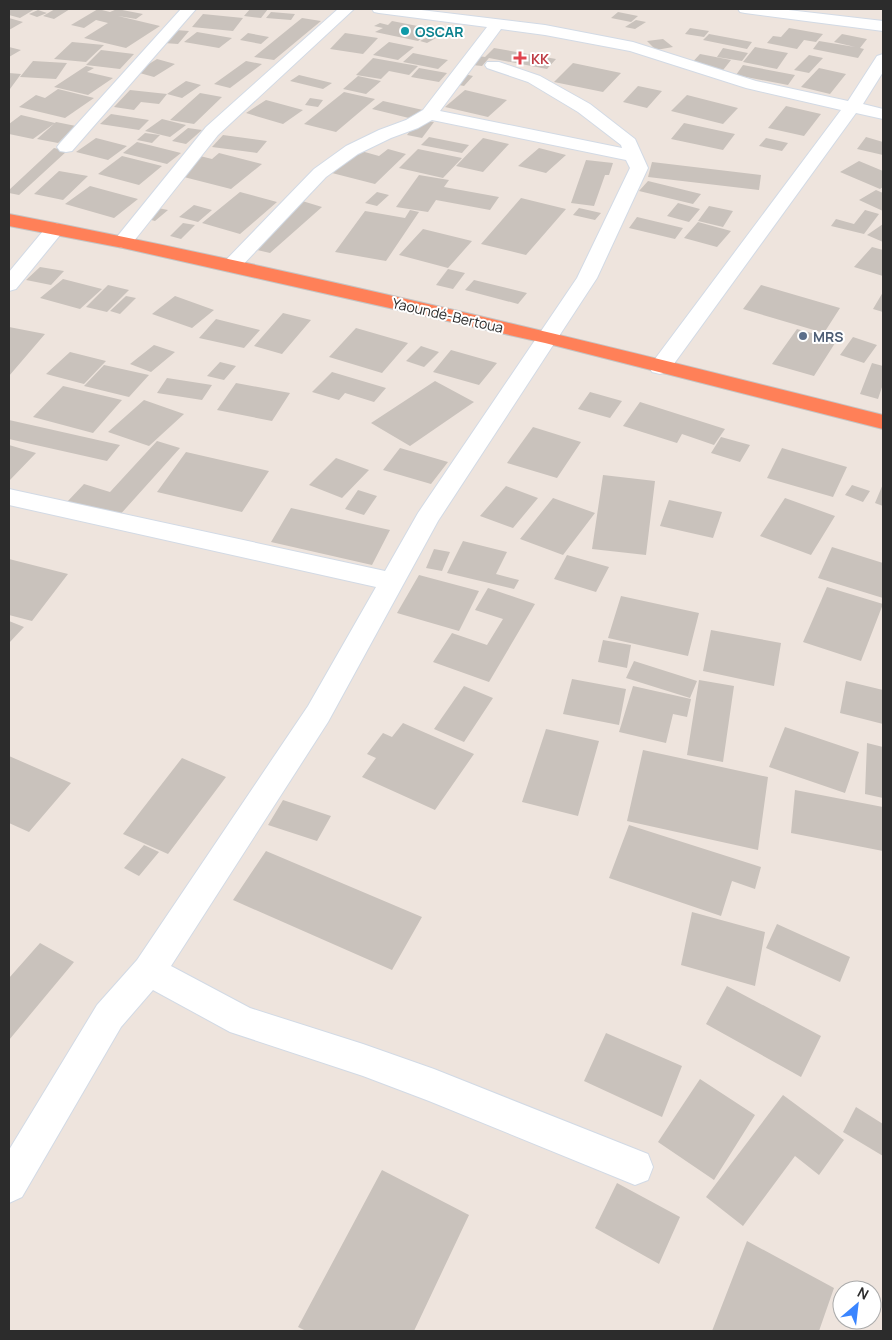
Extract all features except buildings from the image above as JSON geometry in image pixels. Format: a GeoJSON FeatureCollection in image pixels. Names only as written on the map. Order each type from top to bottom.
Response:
{"type":"FeatureCollection","features":[{"type":"Feature","properties":{"kind":"highway","name":"Yaoundé-Bertoua"},"geometry":{"type":"LineString","coordinates":[[9,220],[122,242],[547,337],[883,422]]}},
{"type":"Feature","properties":{"kind":"street"},"geometry":{"type":"LineString","coordinates":[[66,147],[189,9]]}},
{"type":"Feature","properties":{"kind":"street"},"geometry":{"type":"LineString","coordinates":[[122,242],[212,131],[347,9]]}},
{"type":"Feature","properties":{"kind":"street"},"geometry":{"type":"LineString","coordinates":[[379,9],[545,30],[632,48],[752,85],[883,114]]}},
{"type":"Feature","properties":{"kind":"street"},"geometry":{"type":"LineString","coordinates":[[745,9],[883,26]]}},
{"type":"Feature","properties":{"kind":"street"},"geometry":{"type":"LineString","coordinates":[[231,266],[320,173],[352,150],[385,134],[412,124],[428,114],[497,24]]}},
{"type":"Feature","properties":{"kind":"street"},"geometry":{"type":"LineString","coordinates":[[660,367],[861,95],[883,58]]}},
{"type":"Feature","properties":{"kind":"street"},"geometry":{"type":"LineString","coordinates":[[9,1184],[109,1016],[149,971],[318,714],[428,519],[587,278],[639,168],[629,143],[584,108],[534,79],[493,64]]}},
{"type":"Feature","properties":{"kind":"street"},"geometry":{"type":"LineString","coordinates":[[428,114],[633,156]]}},
{"type":"Feature","properties":{"kind":"street"},"geometry":{"type":"LineString","coordinates":[[9,285],[55,229]]}},
{"type":"Feature","properties":{"kind":"street"},"geometry":{"type":"LineString","coordinates":[[9,497],[393,582]]}},
{"type":"Feature","properties":{"kind":"street"},"geometry":{"type":"LineString","coordinates":[[149,971],[242,1021],[363,1060],[434,1086],[635,1167]]}},
{"type":"Feature","properties":{"kind":"place","name":"OSCAR"},"geometry":{"type":"Point","coordinates":[405,31]}},
{"type":"Feature","properties":{"kind":"place","name":"KK"},"geometry":{"type":"Point","coordinates":[520,58]}},
{"type":"Feature","properties":{"kind":"place","name":"MRS"},"geometry":{"type":"Point","coordinates":[803,336]}}]}
